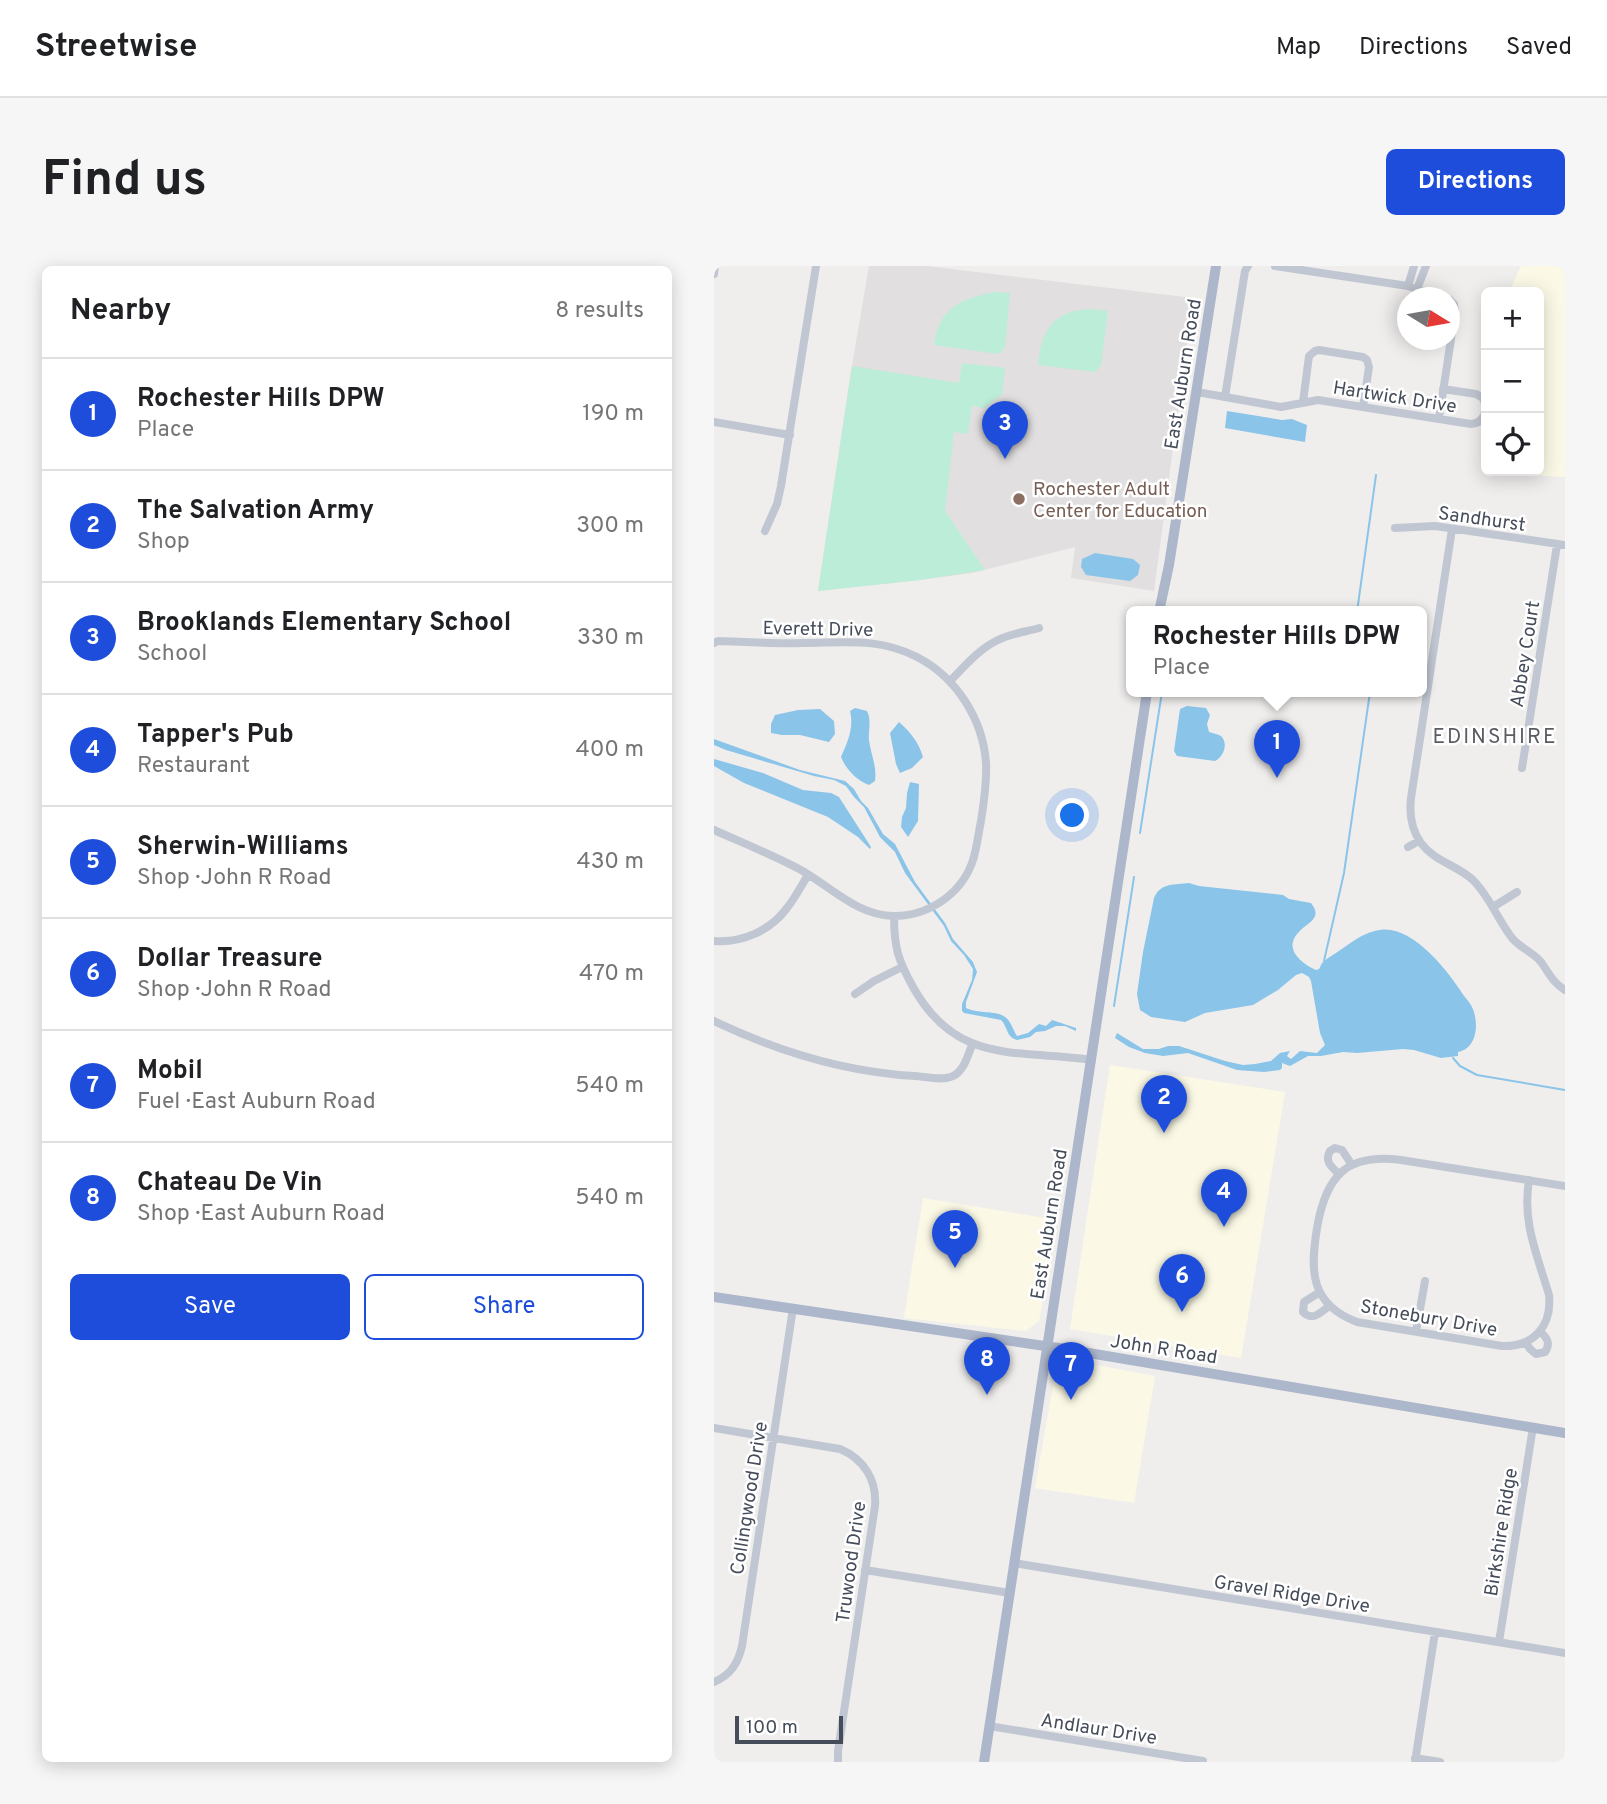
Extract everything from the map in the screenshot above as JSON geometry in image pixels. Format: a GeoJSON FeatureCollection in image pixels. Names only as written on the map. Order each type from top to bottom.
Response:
{"type":"FeatureCollection","features":[{"type":"Feature","properties":{"kind":"main road","name":"East Auburn Road"},"geometry":{"type":"LineString","coordinates":[[1160,606],[1216,266]]}},
{"type":"Feature","properties":{"kind":"main road","name":"East Auburn Road"},"geometry":{"type":"LineString","coordinates":[[984,1762],[1146,697]]}},
{"type":"Feature","properties":{"kind":"main road","name":"John R Road"},"geometry":{"type":"LineString","coordinates":[[714,1297],[1046,1347],[1565,1433]]}},
{"type":"Feature","properties":{"kind":"street"},"geometry":{"type":"LineString","coordinates":[[714,274],[715,266]]}},
{"type":"Feature","properties":{"kind":"street"},"geometry":{"type":"LineString","coordinates":[[765,531],[779,495],[816,266]]}},
{"type":"Feature","properties":{"kind":"street"},"geometry":{"type":"LineString","coordinates":[[1225,397],[1248,266]]}},
{"type":"Feature","properties":{"kind":"street"},"geometry":{"type":"LineString","coordinates":[[1275,266],[1411,287]]}},
{"type":"Feature","properties":{"kind":"street"},"geometry":{"type":"LineString","coordinates":[[1408,286],[1414,266]]}},
{"type":"Feature","properties":{"kind":"street"},"geometry":{"type":"LineString","coordinates":[[1418,287],[1426,266]]}},
{"type":"Feature","properties":{"kind":"street"},"geometry":{"type":"LineString","coordinates":[[1303,402],[1309,356],[1319,350],[1363,357],[1367,360],[1369,367],[1363,407]]}},
{"type":"Feature","properties":{"kind":"street"},"geometry":{"type":"LineString","coordinates":[[1439,418],[1449,350]]}},
{"type":"Feature","properties":{"kind":"street","name":"Hartwick Drive"},"geometry":{"type":"LineString","coordinates":[[1197,392],[1281,407],[1318,400],[1476,424],[1484,417],[1485,400],[1480,395],[1443,389]]}},
{"type":"Feature","properties":{"kind":"street"},"geometry":{"type":"LineString","coordinates":[[714,422],[790,435]]}},
{"type":"Feature","properties":{"kind":"street","name":"Sandhurst"},"geometry":{"type":"LineString","coordinates":[[1395,528],[1452,528],[1561,545]]}},
{"type":"Feature","properties":{"kind":"street"},"geometry":{"type":"LineString","coordinates":[[1427,689],[1452,528]]}},
{"type":"Feature","properties":{"kind":"street","name":"Abbey Court"},"geometry":{"type":"LineString","coordinates":[[1522,768],[1561,545]]}},
{"type":"Feature","properties":{"kind":"street"},"geometry":{"type":"LineString","coordinates":[[950,681],[989,645],[1008,636],[1039,628]]}},
{"type":"Feature","properties":{"kind":"street","name":"Everett Drive"},"geometry":{"type":"LineString","coordinates":[[715,641],[859,641],[879,644],[919,658],[950,681],[971,711],[985,752],[986,787],[972,864],[961,883],[943,901],[922,912],[894,916]]}},
{"type":"Feature","properties":{"kind":"street"},"geometry":{"type":"LineString","coordinates":[[1426,697],[1410,798],[1411,822],[1419,841],[1435,858],[1472,880],[1512,937],[1537,958],[1556,984],[1565,990]]}},
{"type":"Feature","properties":{"kind":"street"},"geometry":{"type":"LineString","coordinates":[[714,830],[808,875],[863,910],[894,916],[896,949],[902,967],[916,992],[934,1016],[972,1045],[1008,1053],[1092,1060]]}},
{"type":"Feature","properties":{"kind":"street"},"geometry":{"type":"LineString","coordinates":[[1408,847],[1419,841]]}},
{"type":"Feature","properties":{"kind":"street"},"geometry":{"type":"LineString","coordinates":[[714,941],[745,938],[775,922],[808,875]]}},
{"type":"Feature","properties":{"kind":"street"},"geometry":{"type":"LineString","coordinates":[[1493,907],[1517,892]]}},
{"type":"Feature","properties":{"kind":"street"},"geometry":{"type":"LineString","coordinates":[[855,994],[902,967]]}},
{"type":"Feature","properties":{"kind":"street"},"geometry":{"type":"LineString","coordinates":[[714,1021],[769,1046],[806,1057],[858,1069],[901,1075],[947,1078],[955,1075],[961,1069],[972,1045]]}},
{"type":"Feature","properties":{"kind":"street"},"geometry":{"type":"LineString","coordinates":[[1339,1174],[1328,1162],[1329,1151],[1342,1150],[1352,1165]]}},
{"type":"Feature","properties":{"kind":"street","name":"Stonebury Drive"},"geometry":{"type":"LineString","coordinates":[[1529,1180],[1526,1204],[1528,1224],[1550,1305],[1540,1331],[1549,1344],[1545,1352],[1536,1354],[1526,1343],[1503,1346],[1357,1322],[1342,1316],[1329,1306],[1320,1292],[1314,1277],[1313,1253],[1323,1199],[1333,1181],[1352,1165],[1386,1158],[1529,1180],[1565,1186]]}},
{"type":"Feature","properties":{"kind":"street"},"geometry":{"type":"LineString","coordinates":[[1416,1332],[1425,1280]]}},
{"type":"Feature","properties":{"kind":"street"},"geometry":{"type":"LineString","coordinates":[[1320,1292],[1304,1302],[1303,1312],[1313,1317],[1329,1306]]}},
{"type":"Feature","properties":{"kind":"street","name":"Collingwood Drive"},"geometry":{"type":"LineString","coordinates":[[714,1682],[734,1667],[740,1655],[793,1308]]}},
{"type":"Feature","properties":{"kind":"street"},"geometry":{"type":"LineString","coordinates":[[1526,1343],[1540,1331]]}},
{"type":"Feature","properties":{"kind":"street","name":"Birkshire Ridge"},"geometry":{"type":"LineString","coordinates":[[1499,1642],[1533,1427]]}},
{"type":"Feature","properties":{"kind":"street","name":"Truwood Drive"},"geometry":{"type":"LineString","coordinates":[[714,1428],[849,1452],[864,1465],[872,1481],[876,1498],[838,1762]]}},
{"type":"Feature","properties":{"kind":"street","name":"Gravel Ridge Drive"},"geometry":{"type":"LineString","coordinates":[[1014,1563],[1565,1653]]}},
{"type":"Feature","properties":{"kind":"street"},"geometry":{"type":"LineString","coordinates":[[865,1570],[1010,1592]]}},
{"type":"Feature","properties":{"kind":"street"},"geometry":{"type":"LineString","coordinates":[[1435,1632],[1415,1760],[1440,1762]]}},
{"type":"Feature","properties":{"kind":"street","name":"Andlaur Drive"},"geometry":{"type":"LineString","coordinates":[[989,1726],[1203,1761]]}},
{"type":"Feature","properties":{"kind":"shaded area"},"geometry":{"type":"Polygon","coordinates":[[[869,266],[927,266],[1193,298],[1154,591],[1071,578],[1075,547],[972,573],[818,591],[869,266]]]}},
{"type":"Feature","properties":{"kind":"shaded area"},"geometry":{"type":"Polygon","coordinates":[[[1521,266],[1565,266],[1565,477],[1544,476],[1544,287],[1511,287],[1521,266]]]}},
{"type":"Feature","properties":{"kind":"shaded area"},"geometry":{"type":"Polygon","coordinates":[[[1110,1065],[1285,1092],[1241,1358],[1070,1329],[1110,1065]]]}},
{"type":"Feature","properties":{"kind":"shaded area"},"geometry":{"type":"Polygon","coordinates":[[[923,1198],[1057,1220],[1039,1321],[1026,1331],[904,1318],[923,1198]]]}},
{"type":"Feature","properties":{"kind":"shaded area"},"geometry":{"type":"Polygon","coordinates":[[[1058,1358],[1155,1376],[1134,1503],[1035,1488],[1058,1358]]]}},
{"type":"Feature","properties":{"kind":"green space"},"geometry":{"type":"Polygon","coordinates":[[[995,292],[1010,293],[1005,347],[999,354],[934,345],[941,322],[947,313],[962,302],[995,292]]]}},
{"type":"Feature","properties":{"kind":"green space"},"geometry":{"type":"Polygon","coordinates":[[[1091,309],[1108,311],[1101,365],[1095,372],[1038,365],[1042,342],[1052,324],[1068,313],[1091,309]]]}},
{"type":"Feature","properties":{"kind":"green space"},"geometry":{"type":"Polygon","coordinates":[[[962,363],[1005,368],[1002,394],[985,408],[972,406],[968,434],[954,432],[945,511],[985,570],[818,591],[852,366],[959,383],[962,363]]]}},
{"type":"Feature","properties":{"kind":"water"},"geometry":{"type":"Polygon","coordinates":[[[1227,411],[1282,420],[1292,419],[1307,425],[1305,442],[1225,428],[1227,411]]]}},
{"type":"Feature","properties":{"kind":"water"},"geometry":{"type":"Polygon","coordinates":[[[1095,553],[1133,559],[1140,565],[1138,575],[1130,581],[1086,575],[1081,567],[1082,559],[1095,553]]]}},
{"type":"Feature","properties":{"kind":"water"},"geometry":{"type":"Polygon","coordinates":[[[1187,706],[1206,708],[1210,715],[1207,724],[1209,732],[1220,735],[1223,739],[1224,750],[1215,761],[1177,756],[1174,751],[1180,709],[1187,706]]]}},
{"type":"Feature","properties":{"kind":"water"},"geometry":{"type":"Polygon","coordinates":[[[855,708],[867,711],[869,718],[875,781],[869,785],[852,774],[841,757],[851,729],[850,711],[855,708]]]}},
{"type":"Feature","properties":{"kind":"water"},"geometry":{"type":"Polygon","coordinates":[[[820,709],[834,721],[835,734],[829,742],[800,735],[771,733],[775,715],[820,709]]]}},
{"type":"Feature","properties":{"kind":"water"},"geometry":{"type":"Polygon","coordinates":[[[899,722],[914,738],[923,757],[912,768],[900,773],[890,733],[899,722]]]}},
{"type":"Feature","properties":{"kind":"water"},"geometry":{"type":"Polygon","coordinates":[[[714,739],[800,770],[845,781],[854,789],[883,834],[895,844],[915,882],[945,923],[953,939],[973,962],[977,972],[966,1008],[1005,1017],[1017,1036],[1028,1033],[1039,1024],[1046,1026],[1052,1020],[1076,1028],[1076,1031],[1065,1026],[1056,1026],[1017,1040],[1011,1037],[1001,1020],[964,1013],[962,1004],[972,980],[973,969],[905,873],[895,852],[880,837],[864,807],[846,786],[834,780],[726,750],[714,745],[714,739]]]}},
{"type":"Feature","properties":{"kind":"water"},"geometry":{"type":"Polygon","coordinates":[[[714,759],[763,773],[803,790],[831,793],[839,797],[870,849],[858,837],[828,817],[744,783],[714,766],[714,759]]]}},
{"type":"Feature","properties":{"kind":"water"},"geometry":{"type":"Polygon","coordinates":[[[910,782],[919,784],[918,821],[908,837],[901,827],[910,782]]]}},
{"type":"Feature","properties":{"kind":"water"},"geometry":{"type":"Polygon","coordinates":[[[1189,883],[1283,895],[1289,899],[1311,903],[1315,908],[1315,917],[1294,939],[1293,950],[1300,960],[1316,970],[1328,958],[1373,931],[1392,930],[1404,934],[1438,962],[1470,1003],[1476,1020],[1473,1040],[1465,1050],[1458,1052],[1458,1056],[1441,1058],[1403,1049],[1343,1052],[1308,1056],[1290,1066],[1282,1063],[1280,1070],[1264,1072],[1237,1070],[1188,1053],[1163,1056],[1129,1047],[1115,1038],[1117,1033],[1143,1049],[1179,1046],[1243,1065],[1271,1061],[1280,1053],[1290,1051],[1287,1056],[1291,1059],[1300,1051],[1317,1053],[1325,1045],[1320,1033],[1311,981],[1302,973],[1253,1005],[1205,1013],[1185,1022],[1151,1017],[1140,1010],[1137,994],[1154,898],[1164,887],[1189,883]]]}},
{"type":"Feature","properties":{"kind":"waterway"},"geometry":{"type":"LineString","coordinates":[[1358,606],[1376,475]]}},
{"type":"Feature","properties":{"kind":"waterway"},"geometry":{"type":"LineString","coordinates":[[1140,833],[1161,697]]}},
{"type":"Feature","properties":{"kind":"waterway"},"geometry":{"type":"LineString","coordinates":[[1324,961],[1344,873],[1369,697]]}},
{"type":"Feature","properties":{"kind":"waterway"},"geometry":{"type":"LineString","coordinates":[[1114,1006],[1134,877]]}},
{"type":"Feature","properties":{"kind":"waterway"},"geometry":{"type":"LineString","coordinates":[[1453,1058],[1460,1066],[1477,1075],[1565,1090]]}},
{"type":"Feature","properties":{"kind":"place","name":"Brooklands Elementary School"},"geometry":{"type":"Point","coordinates":[1005,459]}},
{"type":"Feature","properties":{"kind":"place","name":"Rochester Adult Center for Education"},"geometry":{"type":"Point","coordinates":[1019,499]}},
{"type":"Feature","properties":{"kind":"place","name":"Rochester Hills DPW"},"geometry":{"type":"Point","coordinates":[1277,778]}},
{"type":"Feature","properties":{"kind":"place","name":"The Salvation Army"},"geometry":{"type":"Point","coordinates":[1164,1133]}},
{"type":"Feature","properties":{"kind":"place","name":"Tapper's Pub"},"geometry":{"type":"Point","coordinates":[1224,1227]}},
{"type":"Feature","properties":{"kind":"place","name":"Sherwin-Williams"},"geometry":{"type":"Point","coordinates":[955,1268]}},
{"type":"Feature","properties":{"kind":"place","name":"Dollar Treasure"},"geometry":{"type":"Point","coordinates":[1182,1312]}},
{"type":"Feature","properties":{"kind":"place","name":"Chateau De Vin"},"geometry":{"type":"Point","coordinates":[987,1395]}},
{"type":"Feature","properties":{"kind":"place","name":"Mobil"},"geometry":{"type":"Point","coordinates":[1071,1400]}},
{"type":"Feature","properties":{"kind":"district","name":"EDINSHIRE"},"geometry":{"type":"Point","coordinates":[1495,736]}}]}
